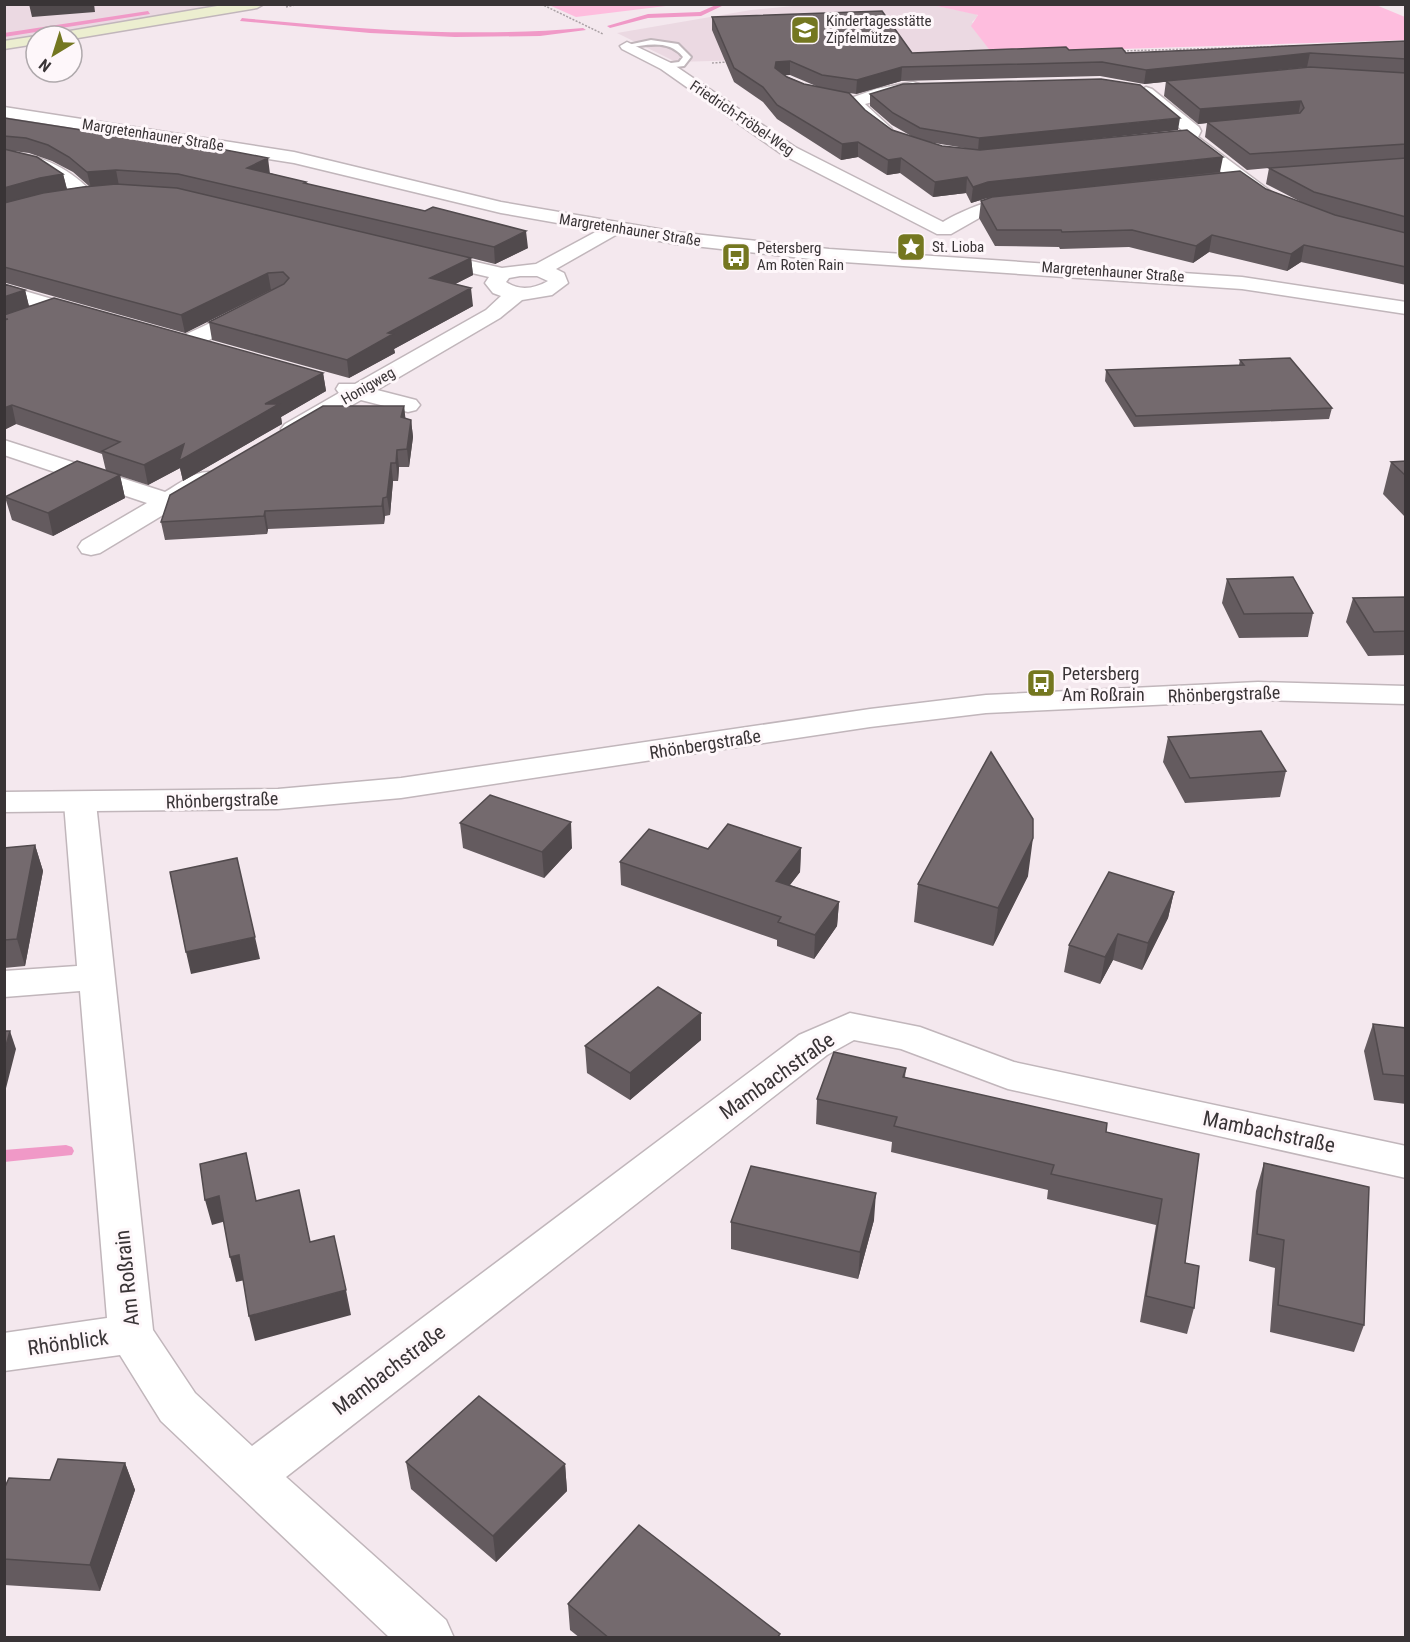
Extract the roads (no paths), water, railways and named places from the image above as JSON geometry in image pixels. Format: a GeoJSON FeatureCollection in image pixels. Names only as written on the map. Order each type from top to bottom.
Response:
{"type":"FeatureCollection","features":[{"type":"Feature","properties":{"kind":"main road"},"geometry":{"type":"LineString","coordinates":[[84,33],[257,4]]}},
{"type":"Feature","properties":{"kind":"main road"},"geometry":{"type":"LineString","coordinates":[[4,45],[24,42]]}},
{"type":"Feature","properties":{"kind":"street","name":"Friedrich-Fröbel-Weg"},"geometry":{"type":"LineString","coordinates":[[627,46],[674,65],[789,151],[944,230]]}},
{"type":"Feature","properties":{"kind":"street"},"geometry":{"type":"LineString","coordinates":[[900,141],[883,131],[851,100],[901,88],[924,87]]}},
{"type":"Feature","properties":{"kind":"street"},"geometry":{"type":"LineString","coordinates":[[1167,87],[1139,90],[1240,178],[1270,199],[1280,203]]}},
{"type":"Feature","properties":{"kind":"street","name":"Margretenhauner Straße"},"geometry":{"type":"LineString","coordinates":[[4,112],[275,155],[335,166],[508,209],[614,228],[746,247],[949,263],[1187,276],[1323,293],[1406,308]]}},
{"type":"Feature","properties":{"kind":"street"},"geometry":{"type":"LineString","coordinates":[[1166,140],[1215,129]]}},
{"type":"Feature","properties":{"kind":"street"},"geometry":{"type":"LineString","coordinates":[[4,157],[28,159],[47,164],[68,177],[86,196]]}},
{"type":"Feature","properties":{"kind":"street"},"geometry":{"type":"LineString","coordinates":[[1218,180],[1273,175]]}},
{"type":"Feature","properties":{"kind":"street"},"geometry":{"type":"LineString","coordinates":[[65,199],[137,193]]}},
{"type":"Feature","properties":{"kind":"street"},"geometry":{"type":"LineString","coordinates":[[949,263],[944,230],[965,214],[987,206],[1042,199]]}},
{"type":"Feature","properties":{"kind":"street"},"geometry":{"type":"LineString","coordinates":[[540,270],[614,228]]}},
{"type":"Feature","properties":{"kind":"street"},"geometry":{"type":"LineString","coordinates":[[411,252],[502,274],[520,270],[540,270],[557,278],[558,282],[544,291],[517,294],[498,288],[495,284],[502,274]]}},
{"type":"Feature","properties":{"kind":"street"},"geometry":{"type":"LineString","coordinates":[[4,291],[99,319]]}},
{"type":"Feature","properties":{"kind":"street","name":"Honigweg"},"geometry":{"type":"LineString","coordinates":[[277,438],[493,314],[517,294]]}},
{"type":"Feature","properties":{"kind":"street"},"geometry":{"type":"LineString","coordinates":[[186,343],[269,302]]}},
{"type":"Feature","properties":{"kind":"street"},"geometry":{"type":"LineString","coordinates":[[25,319],[56,306]]}},
{"type":"Feature","properties":{"kind":"street"},"geometry":{"type":"LineString","coordinates":[[164,337],[220,353]]}},
{"type":"Feature","properties":{"kind":"street"},"geometry":{"type":"LineString","coordinates":[[323,382],[408,405]]}},
{"type":"Feature","properties":{"kind":"street"},"geometry":{"type":"LineString","coordinates":[[4,447],[166,501]]}},
{"type":"Feature","properties":{"kind":"street"},"geometry":{"type":"LineString","coordinates":[[91,547],[227,467]]}},
{"type":"Feature","properties":{"kind":"street"},"geometry":{"type":"LineString","coordinates":[[44,486],[74,471]]}},
{"type":"Feature","properties":{"kind":"street","name":"Rhönbergstraße"},"geometry":{"type":"LineString","coordinates":[[4,802],[80,803],[278,799],[401,788],[870,718],[986,704],[1258,692],[1406,695]]}},
{"type":"Feature","properties":{"kind":"street","name":"Am Roßrain"},"geometry":{"type":"LineString","coordinates":[[80,803],[131,1334],[178,1407],[250,1476],[428,1638]]}},
{"type":"Feature","properties":{"kind":"street"},"geometry":{"type":"LineString","coordinates":[[4,984],[97,977]]}},
{"type":"Feature","properties":{"kind":"street","name":"Mambachstraße"},"geometry":{"type":"LineString","coordinates":[[250,1476],[813,1045],[850,1026],[907,1038],[1008,1075],[1406,1162]]}},
{"type":"Feature","properties":{"kind":"street","name":"Rhönblick"},"geometry":{"type":"LineString","coordinates":[[4,1352],[131,1334]]}},
{"type":"Feature","properties":{"kind":"lane"},"geometry":{"type":"LineString","coordinates":[[627,46],[659,41],[684,52],[687,57],[674,65]]}},
{"type":"Feature","properties":{"kind":"waterway"},"geometry":{"type":"LineString","coordinates":[[610,26],[648,16],[701,14],[724,4]]}},
{"type":"Feature","properties":{"kind":"waterway"},"geometry":{"type":"LineString","coordinates":[[4,35],[148,13]]}},
{"type":"Feature","properties":{"kind":"waterway"},"geometry":{"type":"LineString","coordinates":[[242,20],[412,34],[498,35],[583,30]]}},
{"type":"Feature","properties":{"kind":"waterway"},"geometry":{"type":"LineString","coordinates":[[4,1156],[66,1151]]}},
{"type":"Feature","properties":{"kind":"place","name":"Kindertagesstätte Zipfelmütze"},"geometry":{"type":"Point","coordinates":[805,30]}},
{"type":"Feature","properties":{"kind":"place","name":"St. Lioba"},"geometry":{"type":"Point","coordinates":[911,247]}},
{"type":"Feature","properties":{"kind":"place","name":"Petersberg Am Roten Rain"},"geometry":{"type":"Point","coordinates":[736,257]}},
{"type":"Feature","properties":{"kind":"place","name":"Petersberg Am Roßrain"},"geometry":{"type":"Point","coordinates":[1041,683]}}]}
